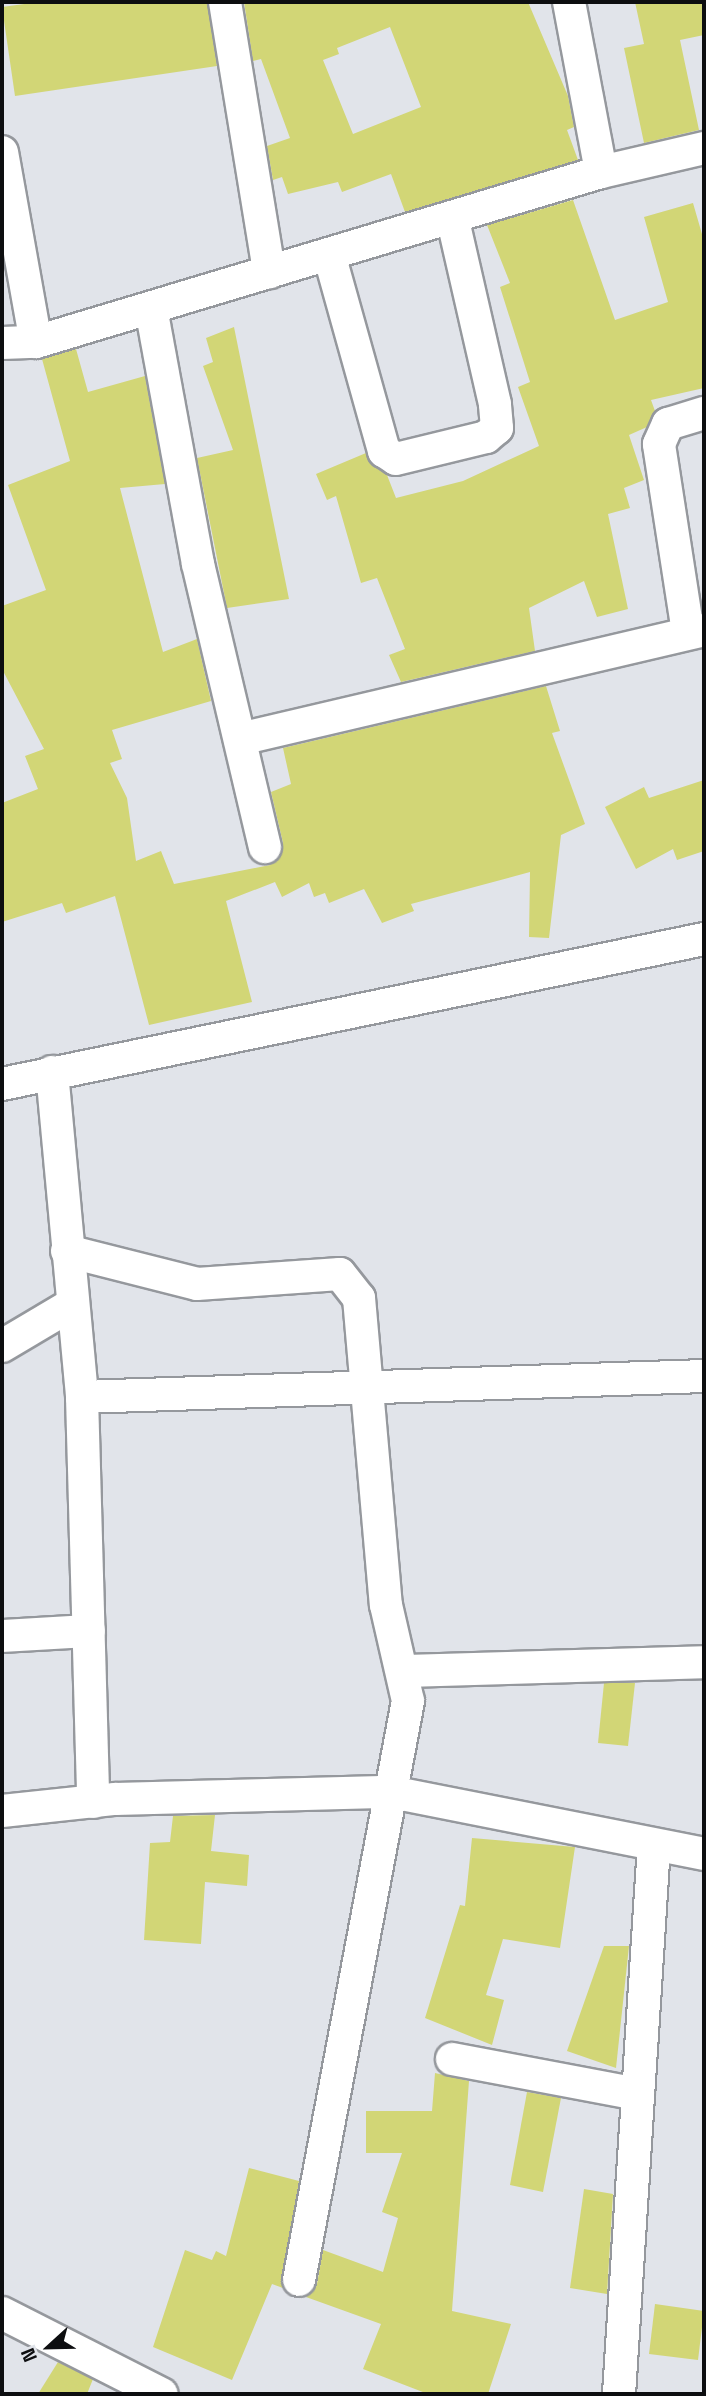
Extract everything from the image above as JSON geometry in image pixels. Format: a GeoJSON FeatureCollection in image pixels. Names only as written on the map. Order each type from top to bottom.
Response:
{"type":"FeatureCollection","features":[{"type":"Feature","properties":{"kind":"street"},"geometry":{"type":"LineString","coordinates":[[225,2],[270,272]]}},
{"type":"Feature","properties":{"kind":"street"},"geometry":{"type":"LineString","coordinates":[[569,2],[601,172]]}},
{"type":"Feature","properties":{"kind":"street"},"geometry":{"type":"LineString","coordinates":[[2,344],[36,342],[601,172],[704,148]]}},
{"type":"Feature","properties":{"kind":"street"},"geometry":{"type":"LineString","coordinates":[[2,152],[36,342]]}},
{"type":"Feature","properties":{"kind":"street"},"geometry":{"type":"LineString","coordinates":[[328,254],[384,451],[396,459],[486,437],[497,428],[496,411],[452,217]]}},
{"type":"Feature","properties":{"kind":"street"},"geometry":{"type":"LineString","coordinates":[[151,308],[198,564],[265,847]]}},
{"type":"Feature","properties":{"kind":"street"},"geometry":{"type":"LineString","coordinates":[[240,739],[696,631],[659,444],[668,424],[704,413]]}},
{"type":"Feature","properties":{"kind":"street"},"geometry":{"type":"LineString","coordinates":[[2,1084],[704,939]]}},
{"type":"Feature","properties":{"kind":"street"},"geometry":{"type":"LineString","coordinates":[[52,1072],[71,1305],[82,1397],[93,1801]]}},
{"type":"Feature","properties":{"kind":"street"},"geometry":{"type":"LineString","coordinates":[[67,1251],[197,1284],[340,1274],[359,1298],[364,1386],[386,1605],[405,1671],[408,1700],[299,2280]]}},
{"type":"Feature","properties":{"kind":"street"},"geometry":{"type":"LineString","coordinates":[[2,1346],[71,1305]]}},
{"type":"Feature","properties":{"kind":"street"},"geometry":{"type":"LineString","coordinates":[[82,1397],[703,1375]]}},
{"type":"Feature","properties":{"kind":"street"},"geometry":{"type":"LineString","coordinates":[[2,1636],[89,1630]]}},
{"type":"Feature","properties":{"kind":"street"},"geometry":{"type":"LineString","coordinates":[[405,1671],[704,1662]]}},
{"type":"Feature","properties":{"kind":"street"},"geometry":{"type":"LineString","coordinates":[[2,1811],[93,1801],[391,1792],[704,1854]]}},
{"type":"Feature","properties":{"kind":"street"},"geometry":{"type":"LineString","coordinates":[[619,2394],[654,1845]]}},
{"type":"Feature","properties":{"kind":"street"},"geometry":{"type":"LineString","coordinates":[[452,2059],[638,2094]]}},
{"type":"Feature","properties":{"kind":"street"},"geometry":{"type":"LineString","coordinates":[[2,2313],[162,2394]]}},
{"type":"Feature","properties":{"kind":"building"},"geometry":{"type":"Polygon","coordinates":[[[39,2],[207,2],[217,66],[15,96],[2,7],[39,2]]]}},
{"type":"Feature","properties":{"kind":"building"},"geometry":{"type":"Polygon","coordinates":[[[244,2],[528,2],[568,96],[574,127],[567,130],[578,160],[405,212],[391,174],[342,192],[338,182],[288,194],[282,177],[273,180],[267,146],[290,138],[261,59],[253,61],[244,2]],[[390,27],[337,48],[339,54],[323,60],[353,134],[421,107],[390,27]]]}},
{"type":"Feature","properties":{"kind":"building"},"geometry":{"type":"Polygon","coordinates":[[[635,2],[704,2],[704,35],[680,40],[699,130],[644,143],[624,48],[644,44],[635,2]]]}},
{"type":"Feature","properties":{"kind":"building"},"geometry":{"type":"Polygon","coordinates":[[[573,200],[615,320],[668,302],[644,217],[693,203],[704,241],[704,388],[651,400],[655,411],[647,427],[629,435],[644,480],[624,488],[630,508],[608,514],[628,609],[597,617],[584,581],[529,608],[535,651],[401,682],[389,655],[405,649],[377,578],[361,583],[336,496],[327,500],[316,474],[366,453],[387,475],[396,498],[463,481],[539,446],[518,387],[530,382],[500,287],[510,283],[487,225],[573,200]]]}},
{"type":"Feature","properties":{"kind":"building"},"geometry":{"type":"Polygon","coordinates":[[[234,327],[289,599],[227,608],[197,458],[233,450],[203,366],[213,362],[206,338],[234,327]]]}},
{"type":"Feature","properties":{"kind":"building"},"geometry":{"type":"Polygon","coordinates":[[[76,349],[88,392],[145,376],[165,484],[120,488],[163,652],[197,639],[211,701],[112,730],[122,759],[110,763],[127,798],[136,861],[161,851],[174,884],[270,865],[283,843],[271,792],[291,784],[283,748],[546,686],[560,731],[552,733],[585,824],[561,835],[549,938],[529,937],[530,872],[411,904],[414,911],[382,923],[364,889],[329,903],[325,893],[314,897],[309,883],[282,897],[275,882],[226,901],[252,1002],[149,1025],[115,896],[66,913],[62,903],[2,922],[2,803],[38,789],[25,756],[44,749],[2,669],[2,606],[46,590],[8,485],[70,461],[42,359],[76,349]]]}},
{"type":"Feature","properties":{"kind":"building"},"geometry":{"type":"Polygon","coordinates":[[[704,780],[704,851],[677,860],[673,849],[636,869],[605,807],[644,787],[649,798],[704,780]]]}},
{"type":"Feature","properties":{"kind":"building"},"geometry":{"type":"Polygon","coordinates":[[[604,1683],[635,1683],[628,1746],[598,1743],[604,1683]]]}},
{"type":"Feature","properties":{"kind":"building"},"geometry":{"type":"Polygon","coordinates":[[[215,1815],[211,1851],[249,1855],[247,1886],[205,1882],[201,1944],[144,1940],[150,1843],[170,1842],[173,1816],[215,1815]]]}},
{"type":"Feature","properties":{"kind":"building"},"geometry":{"type":"Polygon","coordinates":[[[472,1838],[575,1847],[560,1948],[503,1939],[486,1995],[504,2000],[492,2045],[425,2018],[460,1905],[465,1906],[472,1838]]]}},
{"type":"Feature","properties":{"kind":"building"},"geometry":{"type":"Polygon","coordinates":[[[604,1946],[629,1946],[616,2068],[567,2051],[604,1946]]]}},
{"type":"Feature","properties":{"kind":"building"},"geometry":{"type":"Polygon","coordinates":[[[435,2073],[469,2081],[452,2311],[511,2324],[488,2394],[428,2394],[363,2369],[381,2324],[306,2297],[317,2284],[323,2250],[383,2272],[398,2218],[382,2212],[402,2153],[366,2153],[366,2111],[432,2111],[435,2073]]]}},
{"type":"Feature","properties":{"kind":"building"},"geometry":{"type":"Polygon","coordinates":[[[527,2092],[561,2098],[543,2192],[510,2185],[527,2092]]]}},
{"type":"Feature","properties":{"kind":"building"},"geometry":{"type":"Polygon","coordinates":[[[249,2168],[299,2181],[283,2288],[272,2284],[232,2380],[153,2347],[185,2250],[212,2260],[216,2251],[226,2256],[249,2168]]]}},
{"type":"Feature","properties":{"kind":"building"},"geometry":{"type":"Polygon","coordinates":[[[584,2189],[613,2194],[607,2294],[570,2288],[584,2189]]]}},
{"type":"Feature","properties":{"kind":"building"},"geometry":{"type":"Polygon","coordinates":[[[655,2304],[704,2311],[698,2360],[649,2354],[655,2304]]]}},
{"type":"Feature","properties":{"kind":"building"},"geometry":{"type":"Polygon","coordinates":[[[58,2362],[93,2379],[87,2394],[38,2394],[58,2362]]]}}]}
